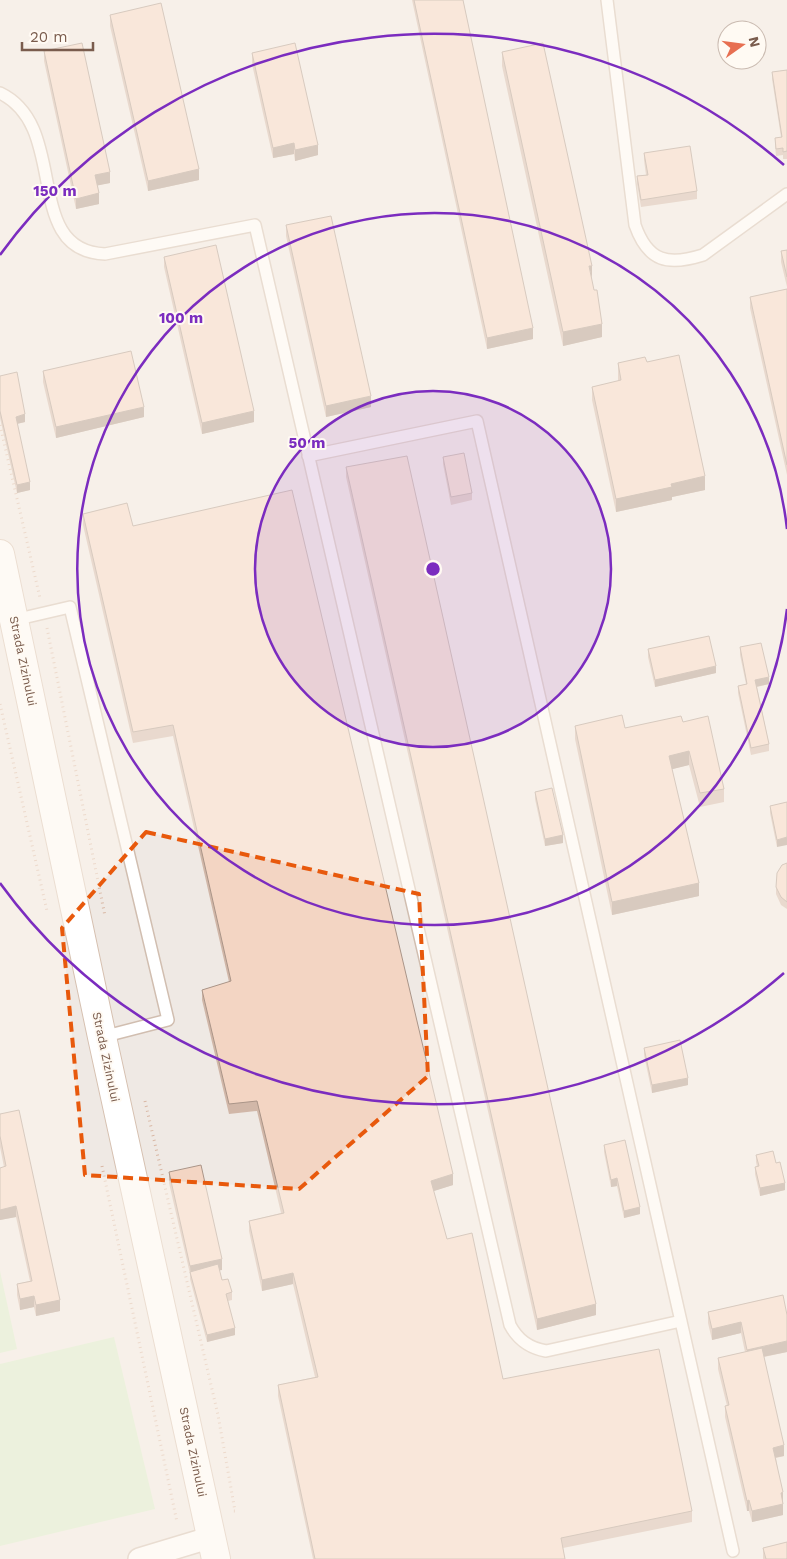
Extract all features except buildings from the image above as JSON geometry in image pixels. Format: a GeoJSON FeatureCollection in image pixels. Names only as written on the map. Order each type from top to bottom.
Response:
{"type":"FeatureCollection","features":[{"type":"Feature","properties":{"kind":"main road","name":"Strada Zizinului"},"geometry":{"type":"LineString","coordinates":[[0,554],[102,1037],[214,1548]]}},
{"type":"Feature","properties":{"kind":"street"},"geometry":{"type":"LineString","coordinates":[[139,1559],[214,1548]]}},
{"type":"Feature","properties":{"kind":"lane"},"geometry":{"type":"LineString","coordinates":[[607,0],[635,225],[640,240],[648,251],[658,258],[668,261],[689,259],[703,255],[787,194]]}},
{"type":"Feature","properties":{"kind":"lane"},"geometry":{"type":"LineString","coordinates":[[0,93],[21,108],[35,129],[57,224],[63,235],[81,250],[105,254],[255,225],[510,1325],[522,1341],[537,1350],[546,1351],[681,1321]]}},
{"type":"Feature","properties":{"kind":"lane"},"geometry":{"type":"LineString","coordinates":[[308,456],[477,421],[733,1551]]}},
{"type":"Feature","properties":{"kind":"lane"},"geometry":{"type":"LineString","coordinates":[[14,620],[70,607],[168,1020],[102,1037]]}},
{"type":"Feature","properties":{"kind":"path"},"geometry":{"type":"LineString","coordinates":[[0,704],[47,913]]}},
{"type":"Feature","properties":{"kind":"path"},"geometry":{"type":"LineString","coordinates":[[101,1165],[177,1522]]}},
{"type":"Feature","properties":{"kind":"highlighted area"},"geometry":{"type":"Polygon","coordinates":[[[146,832],[419,894],[428,1076],[299,1189],[85,1175],[62,928],[146,832]]]}},
{"type":"Feature","properties":{"kind":"shaded area"},"geometry":{"type":"Polygon","coordinates":[[[0,0],[787,0],[787,1559],[0,1559],[0,0]]]}},
{"type":"Feature","properties":{"kind":"green space"},"geometry":{"type":"Polygon","coordinates":[[[0,1271],[17,1349],[0,1353],[0,1271]]]}},
{"type":"Feature","properties":{"kind":"green space"},"geometry":{"type":"Polygon","coordinates":[[[114,1337],[155,1509],[0,1546],[0,1364],[114,1337]]]}}]}
